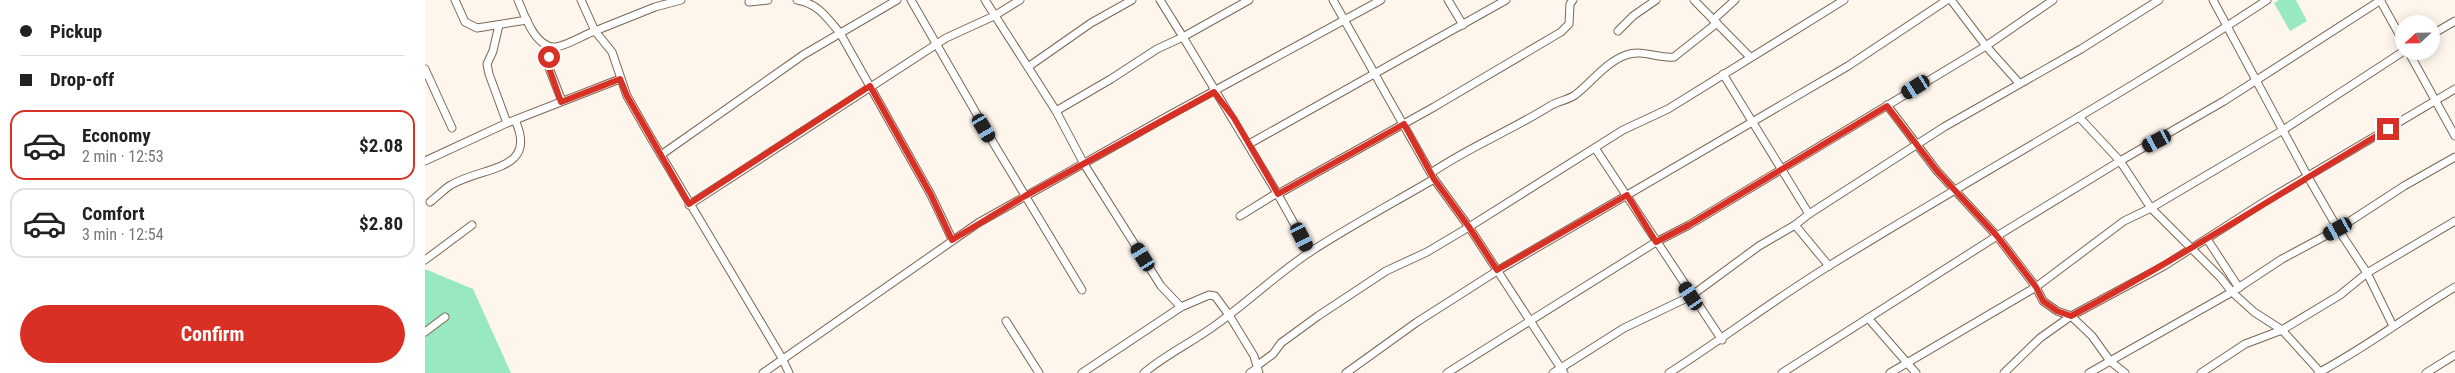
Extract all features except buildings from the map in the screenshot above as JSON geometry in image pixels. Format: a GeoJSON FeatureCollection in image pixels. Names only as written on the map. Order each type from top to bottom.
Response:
{"type":"FeatureCollection","features":[{"type":"Feature","properties":{"kind":"street"},"geometry":{"type":"LineString","coordinates":[[455,0],[465,22],[477,28],[527,20]]}},
{"type":"Feature","properties":{"kind":"street"},"geometry":{"type":"LineString","coordinates":[[518,0],[527,20],[539,39],[548,46],[555,47],[655,6],[681,0]]}},
{"type":"Feature","properties":{"kind":"street"},"geometry":{"type":"LineString","coordinates":[[581,0],[595,31],[611,52],[627,96],[689,204],[782,358],[789,373]]}},
{"type":"Feature","properties":{"kind":"street"},"geometry":{"type":"LineString","coordinates":[[749,2],[768,0]]}},
{"type":"Feature","properties":{"kind":"street"},"geometry":{"type":"LineString","coordinates":[[797,0],[810,2],[839,33],[931,195],[952,240]]}},
{"type":"Feature","properties":{"kind":"street"},"geometry":{"type":"LineString","coordinates":[[661,155],[803,55],[897,0]]}},
{"type":"Feature","properties":{"kind":"street"},"geometry":{"type":"LineString","coordinates":[[911,0],[1082,290]]}},
{"type":"Feature","properties":{"kind":"street"},"geometry":{"type":"LineString","coordinates":[[985,0],[1056,111],[1084,164],[1161,286],[1181,307]]}},
{"type":"Feature","properties":{"kind":"street"},"geometry":{"type":"LineString","coordinates":[[689,204],[870,86],[953,35],[994,16],[1020,0]]}},
{"type":"Feature","properties":{"kind":"street"},"geometry":{"type":"LineString","coordinates":[[1028,67],[1091,23],[1132,0]]}},
{"type":"Feature","properties":{"kind":"street"},"geometry":{"type":"LineString","coordinates":[[1160,0],[1214,92],[1249,144],[1310,252]]}},
{"type":"Feature","properties":{"kind":"street"},"geometry":{"type":"LineString","coordinates":[[1056,111],[1111,79],[1157,48],[1183,37],[1249,0]]}},
{"type":"Feature","properties":{"kind":"street"},"geometry":{"type":"LineString","coordinates":[[1333,0],[1433,176],[1469,227],[1563,370]]}},
{"type":"Feature","properties":{"kind":"street"},"geometry":{"type":"LineString","coordinates":[[763,373],[952,240],[1025,196],[1381,0]]}},
{"type":"Feature","properties":{"kind":"street"},"geometry":{"type":"LineString","coordinates":[[1448,0],[1463,25]]}},
{"type":"Feature","properties":{"kind":"street"},"geometry":{"type":"LineString","coordinates":[[1249,144],[1373,73],[1507,0]]}},
{"type":"Feature","properties":{"kind":"street"},"geometry":{"type":"LineString","coordinates":[[1240,216],[1404,124],[1561,32],[1569,24],[1570,4],[1573,0]]}},
{"type":"Feature","properties":{"kind":"street"},"geometry":{"type":"LineString","coordinates":[[1618,31],[1633,16],[1656,0]]}},
{"type":"Feature","properties":{"kind":"street"},"geometry":{"type":"LineString","coordinates":[[1694,0],[1750,57]]}},
{"type":"Feature","properties":{"kind":"street"},"geometry":{"type":"LineString","coordinates":[[1144,373],[1158,362],[1197,339],[1310,252],[1433,176],[1460,154],[1522,124],[1551,106],[1573,96],[1624,55],[1647,53],[1665,58],[1674,56],[1715,22],[1735,0]]}},
{"type":"Feature","properties":{"kind":"street"},"geometry":{"type":"LineString","coordinates":[[1082,373],[1181,307],[1209,295],[1215,296],[1229,315],[1256,370],[1281,344],[1338,302],[1386,271],[1427,252],[1623,130],[1668,109],[1844,0]]}},
{"type":"Feature","properties":{"kind":"street"},"geometry":{"type":"LineString","coordinates":[[1346,373],[1417,322],[1497,270],[1848,66],[1946,0],[2019,83]]}},
{"type":"Feature","properties":{"kind":"street"},"geometry":{"type":"LineString","coordinates":[[1447,373],[1656,242],[1689,225],[1986,46],[2053,0]]}},
{"type":"Feature","properties":{"kind":"street"},"geometry":{"type":"LineString","coordinates":[[1553,373],[1563,370],[1624,328],[1691,296],[1759,246],[1795,225],[1809,214],[1917,145],[2019,83],[2081,49],[2159,0]]}},
{"type":"Feature","properties":{"kind":"street"},"geometry":{"type":"LineString","coordinates":[[2213,0],[2308,177],[2338,229],[2367,273],[2393,326]]}},
{"type":"Feature","properties":{"kind":"street"},"geometry":{"type":"LineString","coordinates":[[1669,373],[1722,340],[1829,266],[2079,117],[2267,0]]}},
{"type":"Feature","properties":{"kind":"street"},"geometry":{"type":"LineString","coordinates":[[1782,373],[1997,236],[2257,80],[2381,0],[2395,26]]}},
{"type":"Feature","properties":{"kind":"street"},"geometry":{"type":"LineString","coordinates":[[2440,30],[2455,21]]}},
{"type":"Feature","properties":{"kind":"street"},"geometry":{"type":"LineString","coordinates":[[499,25],[493,51],[487,64],[507,123]]}},
{"type":"Feature","properties":{"kind":"street"},"geometry":{"type":"LineString","coordinates":[[548,46],[549,68],[561,102]]}},
{"type":"Feature","properties":{"kind":"street"},"geometry":{"type":"LineString","coordinates":[[1890,373],[2036,287],[2124,221],[2151,208],[2283,130],[2395,57]]}},
{"type":"Feature","properties":{"kind":"street"},"geometry":{"type":"LineString","coordinates":[[2413,60],[2455,136]]}},
{"type":"Feature","properties":{"kind":"street"},"geometry":{"type":"LineString","coordinates":[[425,69],[452,128]]}},
{"type":"Feature","properties":{"kind":"street"},"geometry":{"type":"LineString","coordinates":[[1723,74],[1809,214]]}},
{"type":"Feature","properties":{"kind":"street"},"geometry":{"type":"LineString","coordinates":[[425,161],[507,123],[620,79]]}},
{"type":"Feature","properties":{"kind":"street"},"geometry":{"type":"LineString","coordinates":[[2004,373],[2044,335],[2071,316],[2164,266],[2455,89]]}},
{"type":"Feature","properties":{"kind":"street"},"geometry":{"type":"LineString","coordinates":[[1887,106],[1954,190],[1997,236],[2036,287],[2039,295],[2050,307],[2071,316],[2092,336],[2110,360],[2125,373]]}},
{"type":"Feature","properties":{"kind":"street"},"geometry":{"type":"LineString","coordinates":[[2079,117],[2120,161],[2151,208],[2232,292],[2254,312],[2281,330],[2320,373],[2379,338],[2391,330],[2393,326],[2455,287]]}},
{"type":"Feature","properties":{"kind":"street"},"geometry":{"type":"LineString","coordinates":[[430,202],[452,184],[509,163],[521,148],[522,135],[515,120]]}},
{"type":"Feature","properties":{"kind":"street"},"geometry":{"type":"LineString","coordinates":[[1595,148],[1691,296],[1722,340]]}},
{"type":"Feature","properties":{"kind":"street"},"geometry":{"type":"LineString","coordinates":[[2089,373],[2239,288],[2282,260],[2338,229],[2404,186],[2455,157]]}},
{"type":"Feature","properties":{"kind":"street"},"geometry":{"type":"LineString","coordinates":[[2201,373],[2245,344],[2281,330],[2340,295],[2367,273],[2455,221]]}},
{"type":"Feature","properties":{"kind":"street"},"geometry":{"type":"LineString","coordinates":[[425,260],[473,225]]}},
{"type":"Feature","properties":{"kind":"street"},"geometry":{"type":"LineString","coordinates":[[1795,225],[1829,266]]}},
{"type":"Feature","properties":{"kind":"street"},"geometry":{"type":"LineString","coordinates":[[2207,239],[2239,288]]}},
{"type":"Feature","properties":{"kind":"street"},"geometry":{"type":"LineString","coordinates":[[425,332],[445,317]]}},
{"type":"Feature","properties":{"kind":"street"},"geometry":{"type":"LineString","coordinates":[[1868,318],[1916,373]]}},
{"type":"Feature","properties":{"kind":"street"},"geometry":{"type":"LineString","coordinates":[[1006,321],[1039,373]]}},
{"type":"Feature","properties":{"kind":"street"},"geometry":{"type":"LineString","coordinates":[[2427,373],[2455,355]]}},
{"type":"Feature","properties":{"kind":"green space"},"geometry":{"type":"Polygon","coordinates":[[[2279,0],[2296,0],[2307,21],[2290,31],[2274,3],[2279,0]]]}},
{"type":"Feature","properties":{"kind":"green space"},"geometry":{"type":"Polygon","coordinates":[[[425,269],[473,289],[511,373],[425,373],[425,269]]]}},
{"type":"Feature","properties":{"kind":"route"},"geometry":{"type":"LineString","coordinates":[[549,57],[549,68],[561,102],[620,79],[627,96],[689,204],[870,86],[931,195],[952,240],[1025,196],[1214,92],[1234,118],[1278,194],[1404,124],[1434,179],[1497,270],[1627,195],[1656,242],[1689,225],[1887,106],[1937,171],[1997,236],[2036,287],[2043,301],[2057,311],[2071,316],[2164,266],[2253,211],[2264,202],[2388,129]]}}]}
